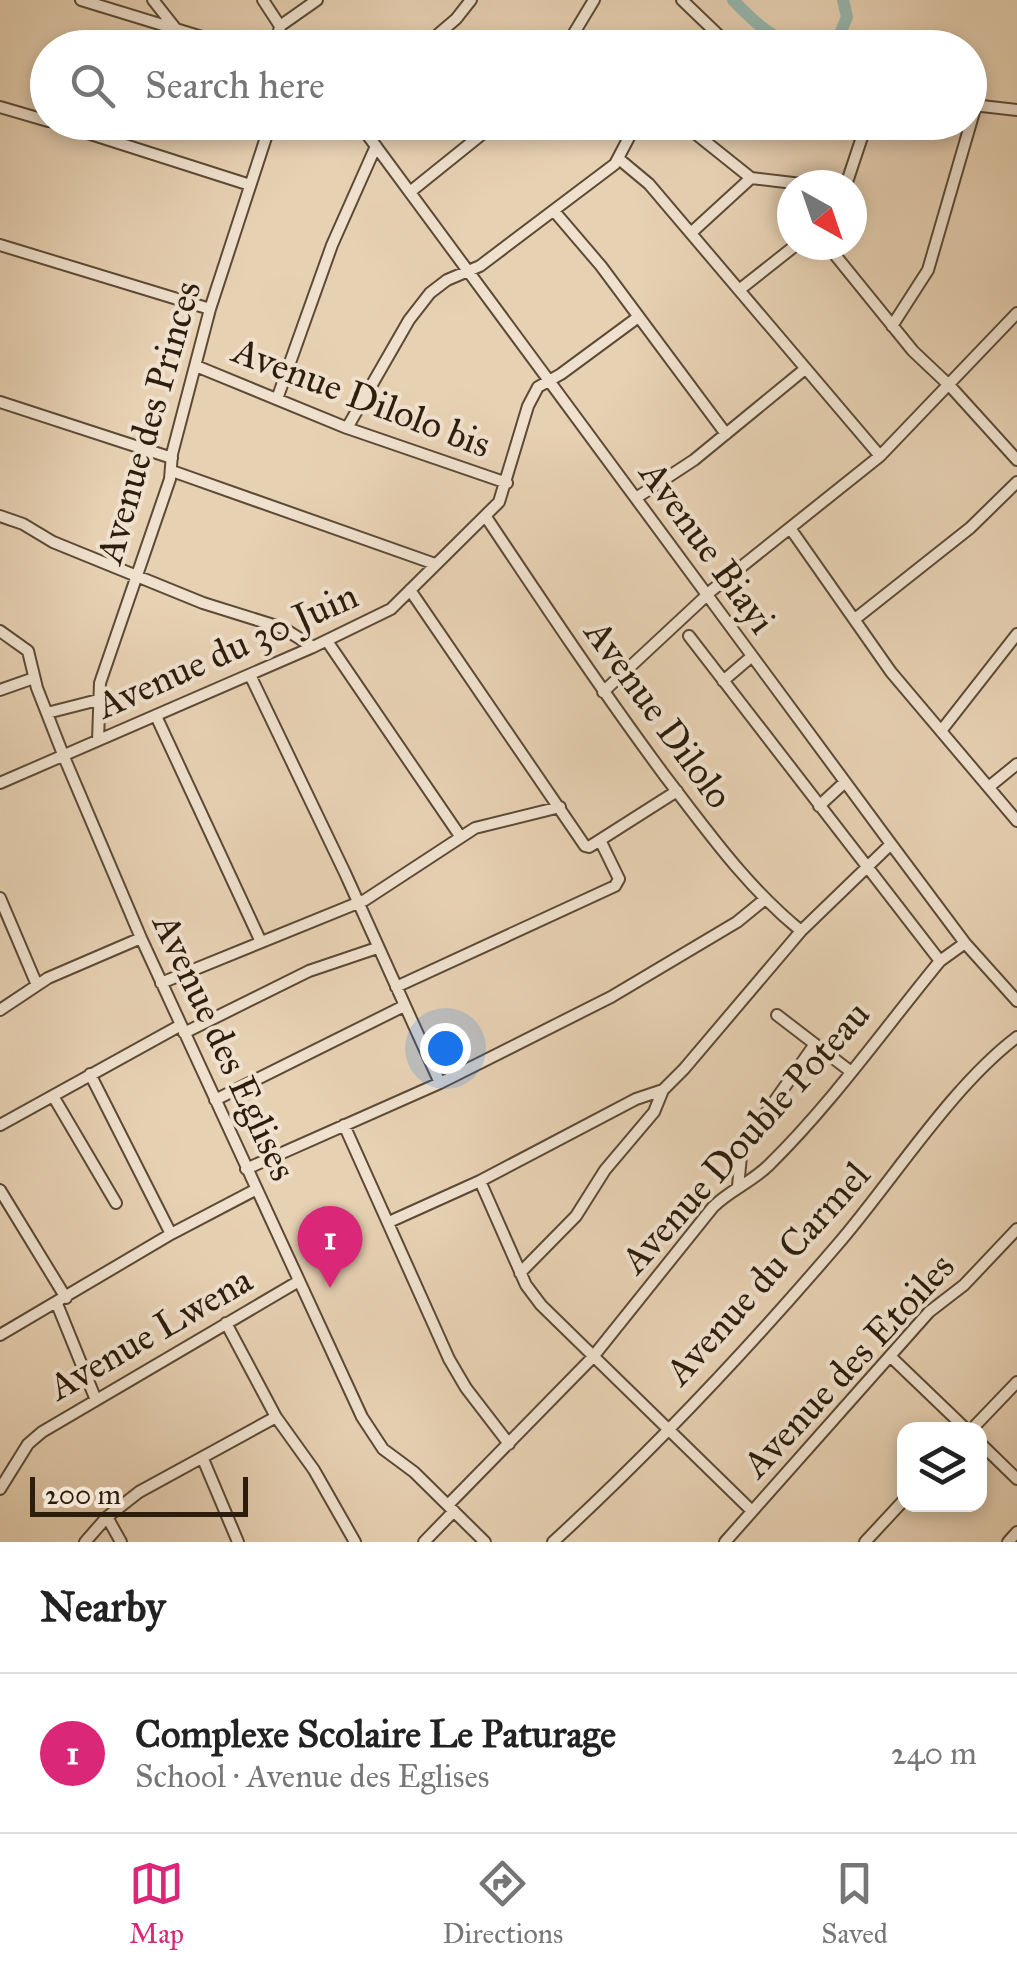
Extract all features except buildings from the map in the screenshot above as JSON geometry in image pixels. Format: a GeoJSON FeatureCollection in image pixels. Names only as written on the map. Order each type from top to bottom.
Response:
{"type":"FeatureCollection","features":[{"type":"Feature","properties":{"kind":"street"},"geometry":{"type":"LineString","coordinates":[[81,0],[176,30]]}},
{"type":"Feature","properties":{"kind":"street"},"geometry":{"type":"LineString","coordinates":[[153,0],[176,30]]}},
{"type":"Feature","properties":{"kind":"street"},"geometry":{"type":"LineString","coordinates":[[263,0],[279,30]]}},
{"type":"Feature","properties":{"kind":"street"},"geometry":{"type":"LineString","coordinates":[[280,26],[317,0]]}},
{"type":"Feature","properties":{"kind":"street"},"geometry":{"type":"LineString","coordinates":[[443,30],[472,0]]}},
{"type":"Feature","properties":{"kind":"street"},"geometry":{"type":"LineString","coordinates":[[576,30],[594,0]]}},
{"type":"Feature","properties":{"kind":"street"},"geometry":{"type":"LineString","coordinates":[[682,0],[713,30]]}},
{"type":"Feature","properties":{"kind":"street"},"geometry":{"type":"LineString","coordinates":[[987,107],[1017,110]]}},
{"type":"Feature","properties":{"kind":"street"},"geometry":{"type":"LineString","coordinates":[[0,108],[30,116]]}},
{"type":"Feature","properties":{"kind":"street"},"geometry":{"type":"LineString","coordinates":[[107,140],[250,185]]}},
{"type":"Feature","properties":{"kind":"street","name":"Avenue des Princes"},"geometry":{"type":"LineString","coordinates":[[98,740],[98,700],[105,666],[172,471],[210,310],[265,140]]}},
{"type":"Feature","properties":{"kind":"street","name":"Avenue Biayi"},"geometry":{"type":"LineString","coordinates":[[372,140],[844,782],[965,943],[1017,1001]]}},
{"type":"Feature","properties":{"kind":"street"},"geometry":{"type":"LineString","coordinates":[[410,192],[475,140]]}},
{"type":"Feature","properties":{"kind":"street"},"geometry":{"type":"LineString","coordinates":[[347,428],[418,305],[440,284],[469,271],[554,212],[620,160],[629,140]]}},
{"type":"Feature","properties":{"kind":"street"},"geometry":{"type":"LineString","coordinates":[[704,140],[751,178],[777,181]]}},
{"type":"Feature","properties":{"kind":"street"},"geometry":{"type":"LineString","coordinates":[[851,170],[861,140]]}},
{"type":"Feature","properties":{"kind":"street"},"geometry":{"type":"LineString","coordinates":[[892,326],[928,270],[963,140]]}},
{"type":"Feature","properties":{"kind":"street"},"geometry":{"type":"LineString","coordinates":[[278,399],[332,245],[376,146]]}},
{"type":"Feature","properties":{"kind":"street"},"geometry":{"type":"LineString","coordinates":[[620,160],[637,171],[692,232],[880,456]]}},
{"type":"Feature","properties":{"kind":"street"},"geometry":{"type":"LineString","coordinates":[[692,232],[751,178]]}},
{"type":"Feature","properties":{"kind":"street"},"geometry":{"type":"LineString","coordinates":[[554,212],[601,266],[726,434]]}},
{"type":"Feature","properties":{"kind":"street"},"geometry":{"type":"LineString","coordinates":[[0,245],[210,310]]}},
{"type":"Feature","properties":{"kind":"street"},"geometry":{"type":"LineString","coordinates":[[739,290],[777,260]]}},
{"type":"Feature","properties":{"kind":"street"},"geometry":{"type":"LineString","coordinates":[[840,260],[923,362],[1017,460]]}},
{"type":"Feature","properties":{"kind":"street"},"geometry":{"type":"LineString","coordinates":[[603,692],[706,595],[880,456],[1017,313]]}},
{"type":"Feature","properties":{"kind":"street","name":"Avenue du 30 Juin"},"geometry":{"type":"LineString","coordinates":[[0,783],[382,615],[499,502],[528,406],[538,387],[637,318]]}},
{"type":"Feature","properties":{"kind":"street","name":"Avenue Dilolo bis"},"geometry":{"type":"LineString","coordinates":[[196,366],[347,428],[506,483]]}},
{"type":"Feature","properties":{"kind":"street"},"geometry":{"type":"LineString","coordinates":[[636,498],[726,434],[805,370]]}},
{"type":"Feature","properties":{"kind":"street"},"geometry":{"type":"LineString","coordinates":[[0,402],[172,458]]}},
{"type":"Feature","properties":{"kind":"street"},"geometry":{"type":"LineString","coordinates":[[172,471],[435,564]]}},
{"type":"Feature","properties":{"kind":"street"},"geometry":{"type":"LineString","coordinates":[[855,619],[970,528],[1017,482]]}},
{"type":"Feature","properties":{"kind":"street"},"geometry":{"type":"LineString","coordinates":[[0,516],[203,604],[282,628],[313,648]]}},
{"type":"Feature","properties":{"kind":"street","name":"Avenue Dilolo"},"geometry":{"type":"LineString","coordinates":[[486,517],[603,692],[725,856],[764,900],[801,931]]}},
{"type":"Feature","properties":{"kind":"street"},"geometry":{"type":"LineString","coordinates":[[790,528],[892,672],[1017,821]]}},
{"type":"Feature","properties":{"kind":"street"},"geometry":{"type":"LineString","coordinates":[[410,590],[585,846],[677,791]]}},
{"type":"Feature","properties":{"kind":"street","name":"Avenue des Eglises"},"geometry":{"type":"LineString","coordinates":[[0,632],[28,651],[34,678],[64,757],[141,938],[316,1324],[375,1440],[485,1542]]}},
{"type":"Feature","properties":{"kind":"street"},"geometry":{"type":"LineString","coordinates":[[941,731],[1017,634]]}},
{"type":"Feature","properties":{"kind":"street"},"geometry":{"type":"LineString","coordinates":[[689,636],[940,961]]}},
{"type":"Feature","properties":{"kind":"street"},"geometry":{"type":"LineString","coordinates":[[327,641],[460,836]]}},
{"type":"Feature","properties":{"kind":"street"},"geometry":{"type":"LineString","coordinates":[[723,681],[751,657]]}},
{"type":"Feature","properties":{"kind":"street"},"geometry":{"type":"LineString","coordinates":[[250,675],[440,1083]]}},
{"type":"Feature","properties":{"kind":"street"},"geometry":{"type":"LineString","coordinates":[[0,690],[34,678]]}},
{"type":"Feature","properties":{"kind":"street"},"geometry":{"type":"LineString","coordinates":[[48,713],[98,700]]}},
{"type":"Feature","properties":{"kind":"street"},"geometry":{"type":"LineString","coordinates":[[156,716],[262,942]]}},
{"type":"Feature","properties":{"kind":"street"},"geometry":{"type":"LineString","coordinates":[[990,786],[1017,764]]}},
{"type":"Feature","properties":{"kind":"street"},"geometry":{"type":"LineString","coordinates":[[819,806],[844,782]]}},
{"type":"Feature","properties":{"kind":"street"},"geometry":{"type":"LineString","coordinates":[[161,983],[357,904],[484,824],[560,806]]}},
{"type":"Feature","properties":{"kind":"street"},"geometry":{"type":"LineString","coordinates":[[396,987],[615,886],[616,868],[600,840]]}},
{"type":"Feature","properties":{"kind":"street"},"geometry":{"type":"LineString","coordinates":[[520,1273],[576,1216],[605,1170],[654,1112],[664,1090],[801,931],[891,844]]}},
{"type":"Feature","properties":{"kind":"street"},"geometry":{"type":"LineString","coordinates":[[0,898],[38,985]]}},
{"type":"Feature","properties":{"kind":"street"},"geometry":{"type":"LineString","coordinates":[[246,1170],[440,1083],[600,1003],[737,922],[764,900]]}},
{"type":"Feature","properties":{"kind":"street"},"geometry":{"type":"LineString","coordinates":[[0,1010],[69,968],[141,938]]}},
{"type":"Feature","properties":{"kind":"street","name":"Avenue Double Poteau"},"geometry":{"type":"LineString","coordinates":[[424,1542],[592,1358],[713,1207],[770,1164],[940,961],[965,943]]}},
{"type":"Feature","properties":{"kind":"street"},"geometry":{"type":"LineString","coordinates":[[0,1125],[90,1074],[309,970],[377,948]]}},
{"type":"Feature","properties":{"kind":"street"},"geometry":{"type":"LineString","coordinates":[[215,1100],[404,1006]]}},
{"type":"Feature","properties":{"kind":"street"},"geometry":{"type":"LineString","coordinates":[[777,1016],[850,1071]]}},
{"type":"Feature","properties":{"kind":"street","name":"Avenue du Carmel"},"geometry":{"type":"LineString","coordinates":[[554,1542],[668,1430],[837,1245],[958,1094],[1017,1037]]}},
{"type":"Feature","properties":{"kind":"street"},"geometry":{"type":"LineString","coordinates":[[738,1186],[742,1148],[815,1044]]}},
{"type":"Feature","properties":{"kind":"street"},"geometry":{"type":"LineString","coordinates":[[90,1074],[170,1234]]}},
{"type":"Feature","properties":{"kind":"street"},"geometry":{"type":"LineString","coordinates":[[390,1222],[480,1181],[636,1098],[664,1090]]}},
{"type":"Feature","properties":{"kind":"street"},"geometry":{"type":"LineString","coordinates":[[53,1096],[116,1203]]}},
{"type":"Feature","properties":{"kind":"street"},"geometry":{"type":"LineString","coordinates":[[344,1126],[449,1360],[510,1444]]}},
{"type":"Feature","properties":{"kind":"street"},"geometry":{"type":"LineString","coordinates":[[480,1181],[520,1273],[541,1306],[752,1512]]}},
{"type":"Feature","properties":{"kind":"street"},"geometry":{"type":"LineString","coordinates":[[0,1190],[61,1301],[96,1400]]}},
{"type":"Feature","properties":{"kind":"street"},"geometry":{"type":"LineString","coordinates":[[0,1335],[170,1234],[255,1190]]}},
{"type":"Feature","properties":{"kind":"street","name":"Avenue des Etoiles"},"geometry":{"type":"LineString","coordinates":[[725,1542],[928,1312],[964,1284],[1017,1230]]}},
{"type":"Feature","properties":{"kind":"street","name":"Avenue Lwena"},"geometry":{"type":"LineString","coordinates":[[0,1489],[35,1437],[299,1281]]}},
{"type":"Feature","properties":{"kind":"street"},"geometry":{"type":"LineString","coordinates":[[226,1323],[276,1416],[314,1470],[355,1542]]}},
{"type":"Feature","properties":{"kind":"street"},"geometry":{"type":"LineString","coordinates":[[892,1357],[960,1422]]}},
{"type":"Feature","properties":{"kind":"street"},"geometry":{"type":"LineString","coordinates":[[976,1422],[1017,1382]]}},
{"type":"Feature","properties":{"kind":"street"},"geometry":{"type":"LineString","coordinates":[[85,1542],[107,1517],[139,1492],[276,1416]]}},
{"type":"Feature","properties":{"kind":"street"},"geometry":{"type":"LineString","coordinates":[[987,1450],[1017,1479]]}},
{"type":"Feature","properties":{"kind":"street"},"geometry":{"type":"LineString","coordinates":[[203,1458],[238,1542]]}},
{"type":"Feature","properties":{"kind":"street"},"geometry":{"type":"LineString","coordinates":[[865,1542],[897,1508]]}},
{"type":"Feature","properties":{"kind":"street"},"geometry":{"type":"LineString","coordinates":[[107,1517],[121,1542]]}},
{"type":"Feature","properties":{"kind":"street"},"geometry":{"type":"LineString","coordinates":[[1008,1542],[1017,1532]]}},
{"type":"Feature","properties":{"kind":"waterway"},"geometry":{"type":"LineString","coordinates":[[733,0],[766,30]]}},
{"type":"Feature","properties":{"kind":"waterway"},"geometry":{"type":"LineString","coordinates":[[842,30],[847,17],[843,0]]}},
{"type":"Feature","properties":{"kind":"place","name":"Complexe Scolaire Le Paturage"},"geometry":{"type":"Point","coordinates":[330,1288]}}]}
